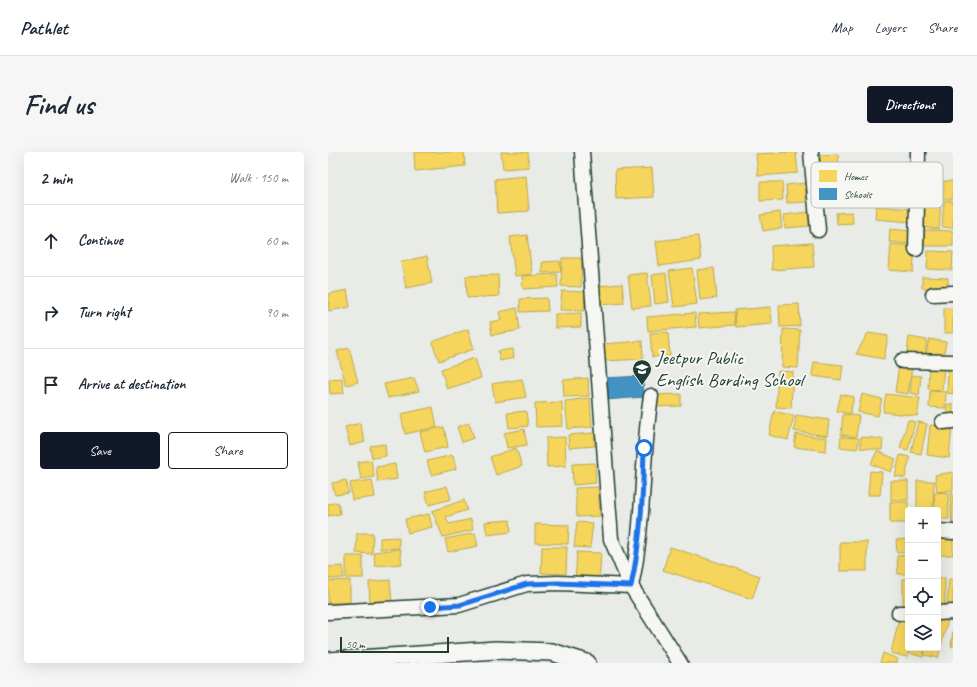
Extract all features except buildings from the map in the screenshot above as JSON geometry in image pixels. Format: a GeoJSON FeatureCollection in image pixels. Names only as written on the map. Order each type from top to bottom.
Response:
{"type":"FeatureCollection","features":[{"type":"Feature","properties":{"kind":"street"},"geometry":{"type":"LineString","coordinates":[[582,152],[611,538],[631,586],[680,663]]}},
{"type":"Feature","properties":{"kind":"street"},"geometry":{"type":"LineString","coordinates":[[811,152],[812,162]]}},
{"type":"Feature","properties":{"kind":"street"},"geometry":{"type":"LineString","coordinates":[[918,152],[918,162]]}},
{"type":"Feature","properties":{"kind":"street"},"geometry":{"type":"LineString","coordinates":[[816,208],[818,230]]}},
{"type":"Feature","properties":{"kind":"street"},"geometry":{"type":"LineString","coordinates":[[916,248],[917,208]]}},
{"type":"Feature","properties":{"kind":"street"},"geometry":{"type":"LineString","coordinates":[[934,294],[953,293]]}},
{"type":"Feature","properties":{"kind":"street"},"geometry":{"type":"LineString","coordinates":[[902,361],[953,362]]}},
{"type":"Feature","properties":{"kind":"street"},"geometry":{"type":"LineString","coordinates":[[631,586],[638,555],[642,517],[645,434],[651,396]]}},
{"type":"Feature","properties":{"kind":"street"},"geometry":{"type":"LineString","coordinates":[[941,531],[953,532]]}},
{"type":"Feature","properties":{"kind":"street"},"geometry":{"type":"LineString","coordinates":[[328,612],[460,605],[527,584],[558,583],[631,586]]}},
{"type":"Feature","properties":{"kind":"street"},"geometry":{"type":"LineString","coordinates":[[941,612],[953,612]]}},
{"type":"Feature","properties":{"kind":"street"},"geometry":{"type":"LineString","coordinates":[[328,661],[496,650],[552,652],[587,663]]}},
{"type":"Feature","properties":{"kind":"place","name":"Jeetpur Public English Bording School"},"geometry":{"type":"Point","coordinates":[642,386]}},
{"type":"Feature","properties":{"kind":"route"},"geometry":{"type":"LineString","coordinates":[[430,607],[460,605],[527,584],[558,583],[631,586],[638,555],[642,517],[644,448]]}}]}
